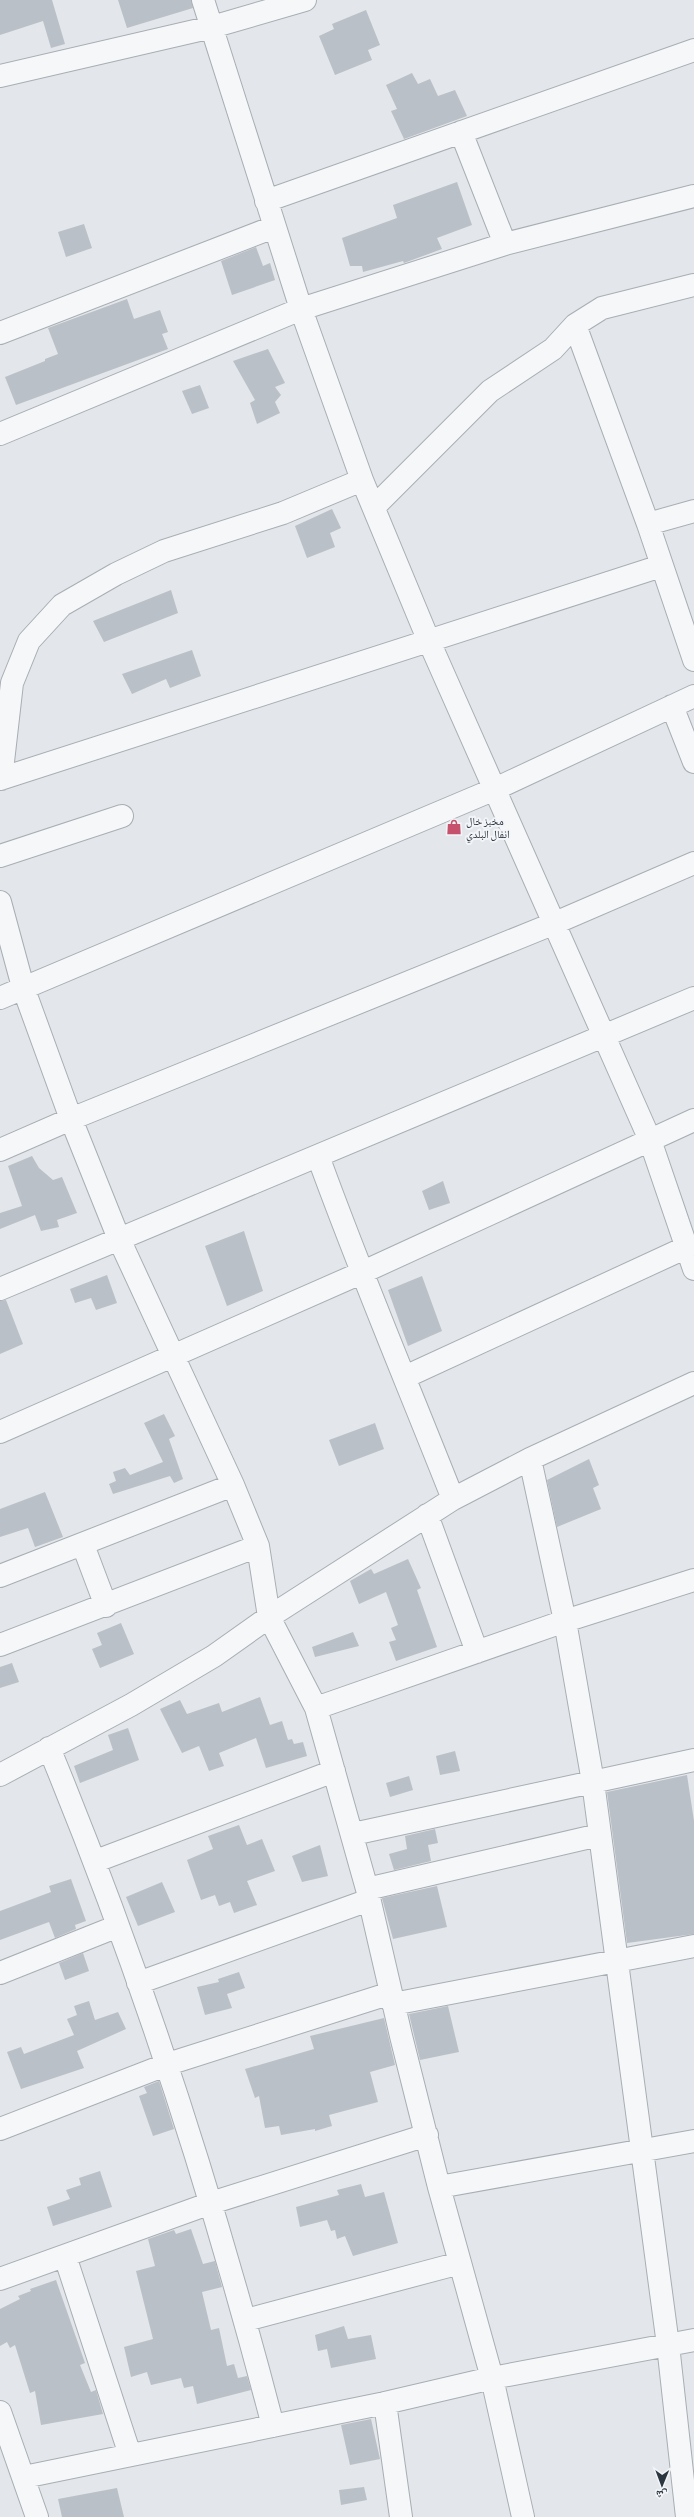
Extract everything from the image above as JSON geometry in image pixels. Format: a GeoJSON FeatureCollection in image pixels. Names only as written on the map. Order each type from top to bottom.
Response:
{"type":"FeatureCollection","features":[{"type":"Feature","properties":{"kind":"street"},"geometry":{"type":"LineString","coordinates":[[204,0],[300,308],[362,480],[428,639],[555,923],[603,1037],[650,1140],[694,1269]]}},
{"type":"Feature","properties":{"kind":"street"},"geometry":{"type":"LineString","coordinates":[[0,76],[212,27],[305,0]]}},
{"type":"Feature","properties":{"kind":"street"},"geometry":{"type":"LineString","coordinates":[[266,201],[694,50]]}},
{"type":"Feature","properties":{"kind":"street"},"geometry":{"type":"LineString","coordinates":[[461,132],[505,244]]}},
{"type":"Feature","properties":{"kind":"street"},"geometry":{"type":"LineString","coordinates":[[0,434],[300,308],[505,244],[694,196]]}},
{"type":"Feature","properties":{"kind":"street"},"geometry":{"type":"LineString","coordinates":[[0,333],[274,227]]}},
{"type":"Feature","properties":{"kind":"street"},"geometry":{"type":"LineString","coordinates":[[374,507],[490,391],[553,349],[575,325],[602,308],[694,284]]}},
{"type":"Feature","properties":{"kind":"street"},"geometry":{"type":"LineString","coordinates":[[575,325],[648,524],[694,660]]}},
{"type":"Feature","properties":{"kind":"street"},"geometry":{"type":"LineString","coordinates":[[362,480],[283,513],[164,551],[116,574],[62,605],[44,621],[29,641],[12,683],[1,779],[428,639],[661,566]]}},
{"type":"Feature","properties":{"kind":"street"},"geometry":{"type":"LineString","coordinates":[[648,524],[694,511]]}},
{"type":"Feature","properties":{"kind":"street"},"geometry":{"type":"LineString","coordinates":[[0,998],[495,789],[694,696]]}},
{"type":"Feature","properties":{"kind":"street"},"geometry":{"type":"LineString","coordinates":[[672,706],[694,762]]}},
{"type":"Feature","properties":{"kind":"street"},"geometry":{"type":"LineString","coordinates":[[0,856],[122,816]]}},
{"type":"Feature","properties":{"kind":"street"},"geometry":{"type":"LineString","coordinates":[[0,1150],[71,1119],[555,923],[694,863]]}},
{"type":"Feature","properties":{"kind":"street"},"geometry":{"type":"LineString","coordinates":[[0,902],[23,987],[71,1119],[119,1239],[233,1485],[258,1546],[268,1617],[316,1708],[353,1834],[439,2187],[492,2378],[523,2517]]}},
{"type":"Feature","properties":{"kind":"street"},"geometry":{"type":"LineString","coordinates":[[0,1289],[694,998]]}},
{"type":"Feature","properties":{"kind":"street"},"geometry":{"type":"LineString","coordinates":[[0,1432],[175,1357],[694,1120]]}},
{"type":"Feature","properties":{"kind":"street"},"geometry":{"type":"LineString","coordinates":[[318,1156],[361,1273],[405,1377],[453,1500]]}},
{"type":"Feature","properties":{"kind":"street"},"geometry":{"type":"LineString","coordinates":[[405,1377],[687,1247]]}},
{"type":"Feature","properties":{"kind":"street"},"geometry":{"type":"LineString","coordinates":[[0,1775],[131,1705],[207,1660],[268,1617],[427,1515],[453,1500],[530,1459],[694,1383]]}},
{"type":"Feature","properties":{"kind":"street"},"geometry":{"type":"LineString","coordinates":[[530,1459],[565,1621],[592,1782],[618,1961],[641,2151],[668,2345],[687,2517]]}},
{"type":"Feature","properties":{"kind":"street"},"geometry":{"type":"LineString","coordinates":[[0,1576],[83,1545],[233,1485]]}},
{"type":"Feature","properties":{"kind":"street"},"geometry":{"type":"LineString","coordinates":[[427,1515],[478,1652]]}},
{"type":"Feature","properties":{"kind":"street"},"geometry":{"type":"LineString","coordinates":[[83,1545],[106,1606]]}},
{"type":"Feature","properties":{"kind":"street"},"geometry":{"type":"LineString","coordinates":[[0,1645],[106,1606],[258,1546]]}},
{"type":"Feature","properties":{"kind":"street"},"geometry":{"type":"LineString","coordinates":[[316,1708],[565,1621],[694,1580]]}},
{"type":"Feature","properties":{"kind":"street"},"geometry":{"type":"LineString","coordinates":[[49,1748],[96,1861],[168,2064],[246,2320],[273,2426]]}},
{"type":"Feature","properties":{"kind":"street"},"geometry":{"type":"LineString","coordinates":[[353,1834],[694,1760]]}},
{"type":"Feature","properties":{"kind":"street"},"geometry":{"type":"LineString","coordinates":[[96,1861],[334,1771]]}},
{"type":"Feature","properties":{"kind":"street"},"geometry":{"type":"LineString","coordinates":[[138,1983],[368,1894],[599,1835]]}},
{"type":"Feature","properties":{"kind":"street"},"geometry":{"type":"LineString","coordinates":[[2,1967],[118,1926]]}},
{"type":"Feature","properties":{"kind":"street"},"geometry":{"type":"LineString","coordinates":[[0,2129],[168,2064],[392,1998],[618,1961],[694,1946]]}},
{"type":"Feature","properties":{"kind":"street"},"geometry":{"type":"LineString","coordinates":[[0,2279],[211,2203],[427,2135]]}},
{"type":"Feature","properties":{"kind":"street"},"geometry":{"type":"LineString","coordinates":[[439,2187],[694,2141]]}},
{"type":"Feature","properties":{"kind":"street"},"geometry":{"type":"LineString","coordinates":[[65,2256],[130,2455]]}},
{"type":"Feature","properties":{"kind":"street"},"geometry":{"type":"LineString","coordinates":[[246,2320],[460,2263]]}},
{"type":"Feature","properties":{"kind":"street"},"geometry":{"type":"LineString","coordinates":[[24,2477],[385,2403],[492,2378],[694,2340]]}},
{"type":"Feature","properties":{"kind":"street"},"geometry":{"type":"LineString","coordinates":[[385,2403],[401,2517]]}},
{"type":"Feature","properties":{"kind":"street"},"geometry":{"type":"LineString","coordinates":[[0,2412],[37,2517]]}},
{"type":"Feature","properties":{"kind":"building"},"geometry":{"type":"Polygon","coordinates":[[[0,0],[52,0],[65,44],[51,48],[43,21],[0,35],[0,0]]]}},
{"type":"Feature","properties":{"kind":"building"},"geometry":{"type":"Polygon","coordinates":[[[118,0],[191,0],[193,8],[127,28],[118,0]]]}},
{"type":"Feature","properties":{"kind":"building"},"geometry":{"type":"Polygon","coordinates":[[[366,10],[380,45],[368,50],[372,60],[335,75],[319,36],[334,29],[332,24],[366,10]]]}},
{"type":"Feature","properties":{"kind":"building"},"geometry":{"type":"Polygon","coordinates":[[[412,73],[418,84],[430,79],[438,96],[455,90],[467,116],[404,139],[391,111],[397,109],[386,85],[412,73]]]}},
{"type":"Feature","properties":{"kind":"building"},"geometry":{"type":"Polygon","coordinates":[[[457,182],[472,225],[437,238],[442,249],[404,263],[403,261],[363,272],[362,266],[350,266],[342,238],[397,218],[393,205],[457,182]]]}},
{"type":"Feature","properties":{"kind":"building"},"geometry":{"type":"Polygon","coordinates":[[[84,224],[92,248],[66,257],[58,232],[84,224]]]}},
{"type":"Feature","properties":{"kind":"building"},"geometry":{"type":"Polygon","coordinates":[[[256,247],[263,266],[270,263],[275,280],[232,295],[221,261],[256,247]]]}},
{"type":"Feature","properties":{"kind":"building"},"geometry":{"type":"Polygon","coordinates":[[[127,299],[134,319],[160,310],[168,332],[162,334],[168,349],[16,405],[5,377],[45,361],[45,359],[58,354],[48,328],[127,299]]]}},
{"type":"Feature","properties":{"kind":"building"},"geometry":{"type":"Polygon","coordinates":[[[268,349],[285,383],[275,387],[281,395],[275,402],[280,413],[257,424],[250,403],[255,400],[233,361],[268,349]]]}},
{"type":"Feature","properties":{"kind":"building"},"geometry":{"type":"Polygon","coordinates":[[[200,385],[209,408],[192,414],[182,391],[200,385]]]}},
{"type":"Feature","properties":{"kind":"building"},"geometry":{"type":"Polygon","coordinates":[[[332,509],[341,528],[330,533],[335,547],[307,558],[295,526],[332,509]]]}},
{"type":"Feature","properties":{"kind":"building"},"geometry":{"type":"Polygon","coordinates":[[[171,590],[178,613],[104,642],[93,621],[171,590]]]}},
{"type":"Feature","properties":{"kind":"building"},"geometry":{"type":"Polygon","coordinates":[[[192,650],[201,676],[170,688],[166,679],[132,694],[122,674],[192,650]]]}},
{"type":"Feature","properties":{"kind":"building"},"geometry":{"type":"Polygon","coordinates":[[[32,1156],[39,1168],[53,1180],[62,1177],[77,1213],[57,1220],[59,1227],[41,1231],[35,1215],[0,1229],[0,1213],[22,1206],[8,1166],[32,1156]]]}},
{"type":"Feature","properties":{"kind":"building"},"geometry":{"type":"Polygon","coordinates":[[[443,1181],[450,1203],[429,1210],[422,1191],[443,1181]]]}},
{"type":"Feature","properties":{"kind":"building"},"geometry":{"type":"Polygon","coordinates":[[[244,1231],[263,1291],[227,1306],[205,1246],[244,1231]]]}},
{"type":"Feature","properties":{"kind":"building"},"geometry":{"type":"Polygon","coordinates":[[[107,1275],[117,1303],[96,1310],[91,1298],[75,1303],[70,1289],[107,1275]]]}},
{"type":"Feature","properties":{"kind":"building"},"geometry":{"type":"Polygon","coordinates":[[[422,1276],[442,1331],[408,1346],[388,1290],[422,1276]]]}},
{"type":"Feature","properties":{"kind":"building"},"geometry":{"type":"Polygon","coordinates":[[[6,1300],[23,1344],[0,1354],[0,1301],[6,1300]]]}},
{"type":"Feature","properties":{"kind":"building"},"geometry":{"type":"Polygon","coordinates":[[[164,1414],[175,1436],[169,1439],[183,1479],[174,1483],[170,1476],[113,1494],[109,1484],[116,1481],[113,1472],[125,1468],[130,1475],[163,1462],[144,1423],[164,1414]]]}},
{"type":"Feature","properties":{"kind":"building"},"geometry":{"type":"Polygon","coordinates":[[[375,1423],[384,1449],[339,1466],[329,1440],[375,1423]]]}},
{"type":"Feature","properties":{"kind":"building"},"geometry":{"type":"Polygon","coordinates":[[[589,1459],[599,1485],[593,1488],[601,1509],[557,1527],[547,1480],[589,1459]]]}},
{"type":"Feature","properties":{"kind":"building"},"geometry":{"type":"Polygon","coordinates":[[[45,1492],[63,1537],[35,1547],[28,1528],[0,1537],[0,1509],[45,1492]]]}},
{"type":"Feature","properties":{"kind":"building"},"geometry":{"type":"Polygon","coordinates":[[[408,1559],[421,1588],[417,1590],[437,1647],[396,1661],[389,1642],[396,1640],[391,1628],[398,1625],[386,1592],[359,1604],[350,1581],[371,1569],[374,1574],[408,1559]]]}},
{"type":"Feature","properties":{"kind":"building"},"geometry":{"type":"Polygon","coordinates":[[[121,1623],[134,1654],[100,1668],[92,1649],[102,1645],[97,1633],[121,1623]]]}},
{"type":"Feature","properties":{"kind":"building"},"geometry":{"type":"Polygon","coordinates":[[[353,1632],[359,1646],[315,1657],[312,1647],[353,1632]]]}},
{"type":"Feature","properties":{"kind":"building"},"geometry":{"type":"Polygon","coordinates":[[[12,1663],[19,1682],[0,1688],[0,1667],[12,1663]]]}},
{"type":"Feature","properties":{"kind":"building"},"geometry":{"type":"Polygon","coordinates":[[[260,1697],[270,1725],[282,1721],[288,1740],[292,1739],[294,1744],[303,1742],[307,1756],[266,1768],[256,1738],[219,1753],[224,1766],[209,1771],[199,1746],[182,1753],[160,1709],[180,1700],[187,1714],[219,1703],[222,1712],[260,1697]]]}},
{"type":"Feature","properties":{"kind":"building"},"geometry":{"type":"Polygon","coordinates":[[[128,1728],[139,1760],[80,1783],[74,1766],[113,1750],[108,1735],[128,1728]]]}},
{"type":"Feature","properties":{"kind":"building"},"geometry":{"type":"Polygon","coordinates":[[[455,1751],[460,1771],[440,1775],[436,1756],[455,1751]]]}},
{"type":"Feature","properties":{"kind":"building"},"geometry":{"type":"Polygon","coordinates":[[[687,1775],[694,1821],[694,1934],[627,1943],[607,1792],[687,1775]]]}},
{"type":"Feature","properties":{"kind":"building"},"geometry":{"type":"Polygon","coordinates":[[[409,1776],[413,1790],[390,1797],[386,1783],[409,1776]]]}},
{"type":"Feature","properties":{"kind":"building"},"geometry":{"type":"Polygon","coordinates":[[[239,1825],[247,1845],[262,1839],[275,1871],[247,1881],[257,1905],[234,1913],[230,1902],[219,1906],[215,1895],[201,1900],[187,1860],[213,1849],[208,1836],[239,1825]]]}},
{"type":"Feature","properties":{"kind":"building"},"geometry":{"type":"Polygon","coordinates":[[[435,1829],[438,1843],[428,1845],[431,1861],[394,1870],[389,1854],[407,1849],[405,1836],[435,1829]]]}},
{"type":"Feature","properties":{"kind":"building"},"geometry":{"type":"Polygon","coordinates":[[[320,1845],[328,1876],[302,1882],[292,1856],[320,1845]]]}},
{"type":"Feature","properties":{"kind":"building"},"geometry":{"type":"Polygon","coordinates":[[[71,1879],[86,1921],[75,1925],[76,1929],[55,1938],[49,1922],[0,1940],[0,1911],[51,1892],[49,1886],[71,1879]]]}},
{"type":"Feature","properties":{"kind":"building"},"geometry":{"type":"Polygon","coordinates":[[[162,1882],[175,1912],[138,1926],[126,1897],[162,1882]]]}},
{"type":"Feature","properties":{"kind":"building"},"geometry":{"type":"Polygon","coordinates":[[[437,1886],[447,1927],[393,1939],[382,1898],[437,1886]]]}},
{"type":"Feature","properties":{"kind":"building"},"geometry":{"type":"Polygon","coordinates":[[[83,1953],[89,1971],[65,1980],[59,1963],[83,1953]]]}},
{"type":"Feature","properties":{"kind":"building"},"geometry":{"type":"Polygon","coordinates":[[[239,1972],[245,1988],[227,1994],[232,2008],[205,2015],[197,1987],[219,1982],[218,1979],[239,1972]]]}},
{"type":"Feature","properties":{"kind":"building"},"geometry":{"type":"Polygon","coordinates":[[[89,2001],[95,2020],[118,2012],[126,2029],[77,2051],[84,2068],[21,2089],[7,2052],[21,2047],[24,2054],[74,2035],[67,2019],[77,2015],[74,2006],[89,2001]]]}},
{"type":"Feature","properties":{"kind":"building"},"geometry":{"type":"Polygon","coordinates":[[[448,2006],[459,2052],[420,2060],[409,2014],[448,2006]]]}},
{"type":"Feature","properties":{"kind":"building"},"geometry":{"type":"Polygon","coordinates":[[[384,2018],[395,2065],[370,2072],[378,2102],[329,2115],[332,2126],[315,2131],[315,2129],[281,2135],[279,2126],[265,2128],[259,2096],[255,2098],[245,2069],[314,2049],[310,2036],[384,2018]]]}},
{"type":"Feature","properties":{"kind":"building"},"geometry":{"type":"Polygon","coordinates":[[[159,2081],[174,2129],[153,2136],[139,2096],[147,2093],[144,2087],[159,2081]]]}},
{"type":"Feature","properties":{"kind":"building"},"geometry":{"type":"Polygon","coordinates":[[[100,2171],[112,2207],[53,2226],[47,2207],[70,2199],[66,2190],[81,2185],[79,2178],[100,2171]]]}},
{"type":"Feature","properties":{"kind":"building"},"geometry":{"type":"Polygon","coordinates":[[[361,2184],[365,2197],[384,2192],[398,2243],[353,2256],[345,2236],[337,2239],[335,2230],[331,2231],[327,2220],[300,2227],[296,2207],[339,2195],[337,2190],[361,2184]]]}},
{"type":"Feature","properties":{"kind":"building"},"geometry":{"type":"Polygon","coordinates":[[[191,2229],[203,2264],[215,2261],[222,2287],[202,2292],[211,2330],[219,2328],[227,2366],[234,2364],[238,2378],[247,2376],[251,2390],[197,2404],[193,2386],[184,2388],[181,2378],[151,2385],[147,2372],[131,2377],[124,2347],[153,2339],[136,2271],[155,2266],[148,2239],[174,2230],[176,2234],[191,2229]]]}},
{"type":"Feature","properties":{"kind":"building"},"geometry":{"type":"Polygon","coordinates":[[[56,2280],[85,2363],[80,2365],[91,2392],[96,2390],[103,2414],[41,2425],[35,2391],[30,2393],[15,2345],[10,2348],[7,2342],[0,2346],[0,2309],[20,2299],[18,2296],[31,2291],[30,2289],[56,2280]]]}},
{"type":"Feature","properties":{"kind":"building"},"geometry":{"type":"Polygon","coordinates":[[[344,2326],[348,2339],[371,2335],[376,2359],[331,2368],[327,2349],[318,2351],[315,2335],[344,2326]]]}},
{"type":"Feature","properties":{"kind":"building"},"geometry":{"type":"Polygon","coordinates":[[[371,2419],[380,2459],[350,2465],[341,2425],[371,2419]]]}},
{"type":"Feature","properties":{"kind":"building"},"geometry":{"type":"Polygon","coordinates":[[[364,2487],[367,2500],[341,2505],[339,2490],[364,2487]]]}},
{"type":"Feature","properties":{"kind":"building"},"geometry":{"type":"Polygon","coordinates":[[[117,2488],[124,2517],[62,2517],[58,2499],[117,2488]]]}},
{"type":"Feature","properties":{"kind":"place","name":"مخبز خال انفال البلدي"},"geometry":{"type":"Point","coordinates":[454,827]}}]}
